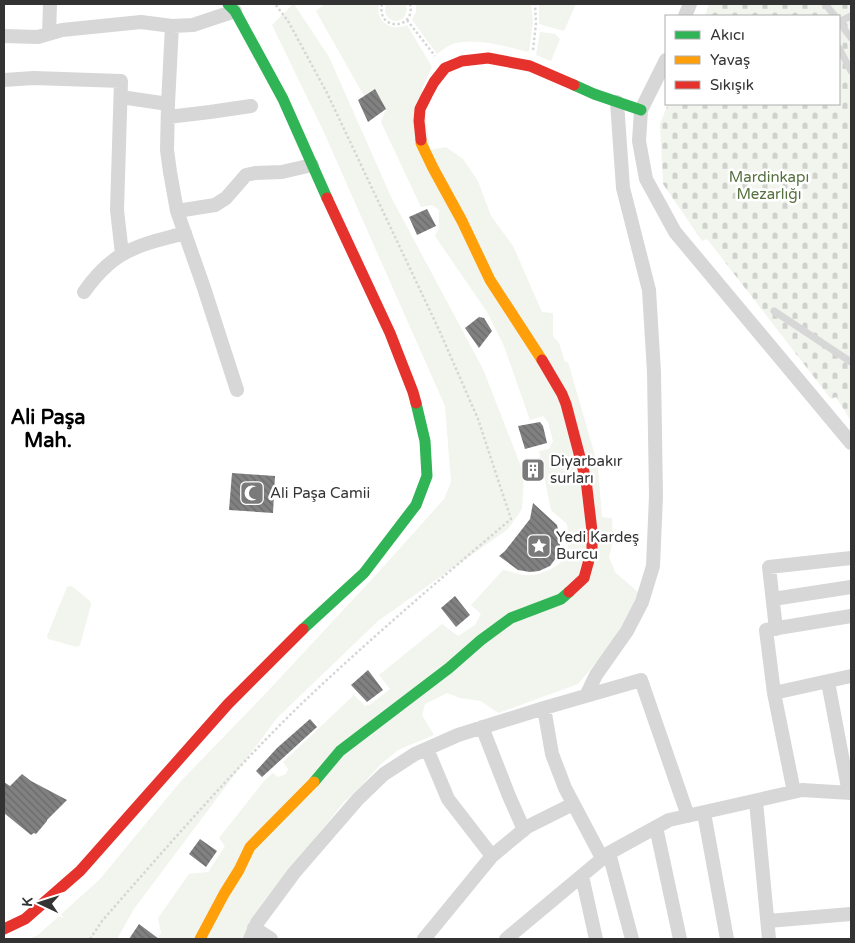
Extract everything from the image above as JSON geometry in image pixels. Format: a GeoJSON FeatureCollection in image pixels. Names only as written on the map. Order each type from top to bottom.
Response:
{"type":"FeatureCollection","features":[{"type":"Feature","properties":{"kind":"street"},"geometry":{"type":"LineString","coordinates":[[49,34],[50,4]]}},
{"type":"Feature","properties":{"kind":"street"},"geometry":{"type":"LineString","coordinates":[[4,36],[38,36],[62,30],[141,22],[172,26],[193,26],[232,8],[283,99],[390,334],[413,392],[425,441],[427,476],[416,505],[364,573],[291,640],[228,704],[80,871],[25,919],[4,929]]}},
{"type":"Feature","properties":{"kind":"street"},"geometry":{"type":"LineString","coordinates":[[172,26],[167,150],[170,172],[177,211],[237,390]]}},
{"type":"Feature","properties":{"kind":"street"},"geometry":{"type":"LineString","coordinates":[[200,939],[224,894],[240,870],[250,847],[319,777],[340,751],[511,618],[560,599],[568,593],[584,578],[589,562],[592,549],[592,532],[586,480],[562,394],[534,346],[490,280],[462,221],[421,143],[418,121],[420,109],[434,82],[445,68],[462,61],[488,58],[530,66],[594,94],[641,110]]}},
{"type":"Feature","properties":{"kind":"street"},"geometry":{"type":"LineString","coordinates":[[665,62],[641,110],[639,141],[646,179],[674,232],[851,443]]}},
{"type":"Feature","properties":{"kind":"street"},"geometry":{"type":"LineString","coordinates":[[4,80],[34,78],[121,81],[117,210],[122,254]]}},
{"type":"Feature","properties":{"kind":"street"},"geometry":{"type":"LineString","coordinates":[[121,97],[168,110],[210,112],[251,106]]}},
{"type":"Feature","properties":{"kind":"street"},"geometry":{"type":"LineString","coordinates":[[586,696],[596,675],[627,631],[642,602],[653,566],[656,513],[654,372],[649,290],[623,188],[617,102]]}},
{"type":"Feature","properties":{"kind":"street"},"geometry":{"type":"LineString","coordinates":[[177,211],[214,204],[226,198],[246,175],[282,172],[312,164]]}},
{"type":"Feature","properties":{"kind":"street"},"geometry":{"type":"LineString","coordinates":[[84,292],[91,282],[122,254],[134,248],[185,232]]}},
{"type":"Feature","properties":{"kind":"street"},"geometry":{"type":"LineString","coordinates":[[776,629],[770,567],[851,558]]}},
{"type":"Feature","properties":{"kind":"street"},"geometry":{"type":"LineString","coordinates":[[773,599],[851,587]]}},
{"type":"Feature","properties":{"kind":"street"},"geometry":{"type":"LineString","coordinates":[[794,792],[774,693],[766,630],[851,616]]}},
{"type":"Feature","properties":{"kind":"street"},"geometry":{"type":"LineString","coordinates":[[774,693],[851,676]]}},
{"type":"Feature","properties":{"kind":"street"},"geometry":{"type":"LineString","coordinates":[[271,939],[252,934],[257,922],[294,873],[358,799],[384,774],[415,754],[458,735],[544,708],[640,680],[688,816]]}},
{"type":"Feature","properties":{"kind":"street"},"geometry":{"type":"LineString","coordinates":[[506,939],[606,856],[669,820],[802,790],[850,793],[828,682]]}},
{"type":"Feature","properties":{"kind":"street"},"geometry":{"type":"LineString","coordinates":[[544,708],[552,754],[573,804],[606,856],[632,939]]}},
{"type":"Feature","properties":{"kind":"street"},"geometry":{"type":"LineString","coordinates":[[482,727],[524,830]]}},
{"type":"Feature","properties":{"kind":"street"},"geometry":{"type":"LineString","coordinates":[[427,749],[448,799],[492,856]]}},
{"type":"Feature","properties":{"kind":"street"},"geometry":{"type":"LineString","coordinates":[[756,801],[769,939]]}},
{"type":"Feature","properties":{"kind":"street"},"geometry":{"type":"LineString","coordinates":[[424,939],[492,856],[524,830],[573,804]]}},
{"type":"Feature","properties":{"kind":"street"},"geometry":{"type":"LineString","coordinates":[[704,812],[727,939]]}},
{"type":"Feature","properties":{"kind":"street"},"geometry":{"type":"LineString","coordinates":[[656,828],[680,939]]}},
{"type":"Feature","properties":{"kind":"street"},"geometry":{"type":"LineString","coordinates":[[582,876],[596,939]]}},
{"type":"Feature","properties":{"kind":"street"},"geometry":{"type":"LineString","coordinates":[[768,921],[851,914]]}},
{"type":"Feature","properties":{"kind":"lane"},"geometry":{"type":"LineString","coordinates":[[825,4],[833,15]]}},
{"type":"Feature","properties":{"kind":"lane"},"geometry":{"type":"LineString","coordinates":[[840,23],[851,38]]}},
{"type":"Feature","properties":{"kind":"lane"},"geometry":{"type":"LineString","coordinates":[[840,50],[851,71]]}},
{"type":"Feature","properties":{"kind":"lane"},"geometry":{"type":"LineString","coordinates":[[774,311],[851,362]]}},
{"type":"Feature","properties":{"kind":"path"},"geometry":{"type":"LineString","coordinates":[[90,939],[102,920],[201,807],[296,710],[411,604],[511,519],[478,420],[440,332],[326,93],[288,21],[275,4]]}},
{"type":"Feature","properties":{"kind":"path"},"geometry":{"type":"LineString","coordinates":[[382,4],[382,15],[388,22],[398,24],[407,20],[411,10],[410,4]]}},
{"type":"Feature","properties":{"kind":"path"},"geometry":{"type":"LineString","coordinates":[[530,66],[534,48],[535,4]]}},
{"type":"Feature","properties":{"kind":"path"},"geometry":{"type":"LineString","coordinates":[[407,20],[445,68]]}},
{"type":"Feature","properties":{"kind":"green space"},"geometry":{"type":"Polygon","coordinates":[[[293,4],[329,57],[392,199],[483,369],[524,474],[522,509],[508,529],[378,621],[277,718],[134,909],[117,939],[28,939],[38,935],[99,880],[181,781],[267,692],[444,499],[451,482],[445,406],[322,128],[272,25],[293,4]]]}},
{"type":"Feature","properties":{"kind":"green space"},"geometry":{"type":"Polygon","coordinates":[[[325,4],[379,4],[379,16],[382,20],[386,24],[395,27],[407,25],[432,67],[422,89],[430,150],[446,147],[463,159],[478,181],[491,216],[513,246],[542,312],[553,313],[553,336],[559,343],[565,362],[568,362],[598,466],[602,517],[612,518],[613,542],[609,557],[615,572],[639,593],[610,646],[578,684],[498,713],[481,701],[460,698],[447,693],[425,704],[422,715],[434,735],[398,750],[380,765],[344,802],[316,837],[245,939],[157,939],[161,933],[158,918],[189,874],[208,872],[225,846],[219,838],[264,781],[273,773],[278,777],[286,774],[288,769],[283,762],[354,695],[365,706],[371,704],[390,689],[379,675],[442,624],[458,636],[475,625],[481,614],[471,605],[503,570],[523,575],[534,575],[547,571],[562,561],[568,548],[567,524],[551,510],[539,451],[549,449],[553,441],[548,422],[543,416],[530,420],[504,346],[487,312],[435,236],[439,228],[439,210],[432,205],[421,207],[381,122],[386,109],[375,90],[364,96],[316,11],[325,4]]]}},
{"type":"Feature","properties":{"kind":"green space"},"geometry":{"type":"Polygon","coordinates":[[[386,4],[406,4],[407,12],[400,20],[391,20],[387,17],[385,11],[386,4]]]}},
{"type":"Feature","properties":{"kind":"green space"},"geometry":{"type":"Polygon","coordinates":[[[416,4],[531,4],[533,22],[529,52],[490,43],[469,42],[450,45],[437,54],[412,20],[416,12],[416,4]]]}},
{"type":"Feature","properties":{"kind":"green space"},"geometry":{"type":"Polygon","coordinates":[[[539,4],[576,4],[564,31],[539,24],[539,4]]]}},
{"type":"Feature","properties":{"kind":"green space","name":"Mardinkapı Mezarlığı"},"geometry":{"type":"Polygon","coordinates":[[[709,4],[851,4],[851,421],[836,397],[831,399],[707,239],[702,241],[663,184],[660,124],[668,105],[840,105],[840,15],[705,15],[709,4]]]}},
{"type":"Feature","properties":{"kind":"green space"},"geometry":{"type":"Polygon","coordinates":[[[540,32],[555,34],[560,39],[551,61],[536,55],[540,32]]]}},
{"type":"Feature","properties":{"kind":"green space"},"geometry":{"type":"Polygon","coordinates":[[[70,586],[90,601],[91,605],[80,645],[77,647],[48,639],[47,636],[67,587],[70,586]]]}},
{"type":"Feature","properties":{"kind":"building"},"geometry":{"type":"Polygon","coordinates":[[[375,89],[386,109],[368,122],[358,100],[375,89]]]}},
{"type":"Feature","properties":{"kind":"building"},"geometry":{"type":"Polygon","coordinates":[[[427,209],[436,226],[417,235],[409,217],[427,209]]]}},
{"type":"Feature","properties":{"kind":"building"},"geometry":{"type":"Polygon","coordinates":[[[479,317],[484,318],[492,331],[479,348],[465,328],[479,317]]]}},
{"type":"Feature","properties":{"kind":"building"},"geometry":{"type":"Polygon","coordinates":[[[540,422],[543,426],[547,443],[525,449],[518,426],[540,422]]]}},
{"type":"Feature","properties":{"kind":"building","name":"Ali Paşa Camii"},"geometry":{"type":"Polygon","coordinates":[[[232,473],[275,476],[273,513],[229,510],[232,473]]]}},
{"type":"Feature","properties":{"kind":"building"},"geometry":{"type":"Polygon","coordinates":[[[533,503],[557,525],[560,550],[550,566],[539,571],[530,572],[518,570],[499,556],[530,519],[533,503]]]}},
{"type":"Feature","properties":{"kind":"building"},"geometry":{"type":"Polygon","coordinates":[[[455,596],[470,615],[456,627],[441,608],[455,596]]]}},
{"type":"Feature","properties":{"kind":"building"},"geometry":{"type":"Polygon","coordinates":[[[368,670],[383,690],[367,702],[351,685],[368,670]]]}},
{"type":"Feature","properties":{"kind":"building"},"geometry":{"type":"Polygon","coordinates":[[[310,719],[317,727],[262,777],[256,771],[277,748],[310,719]]]}},
{"type":"Feature","properties":{"kind":"building"},"geometry":{"type":"Polygon","coordinates":[[[22,774],[31,781],[67,800],[36,834],[31,835],[4,813],[4,782],[10,786],[22,774]]]}},
{"type":"Feature","properties":{"kind":"building"},"geometry":{"type":"Polygon","coordinates":[[[200,839],[217,851],[206,867],[189,854],[200,839]]]}},
{"type":"Feature","properties":{"kind":"building"},"geometry":{"type":"Polygon","coordinates":[[[139,924],[159,939],[129,939],[139,924]]]}},
{"type":"Feature","properties":{"kind":"traffic: fast"},"geometry":{"type":"LineString","coordinates":[[228,4],[235,11],[283,99],[327,198]]}},
{"type":"Feature","properties":{"kind":"traffic: fast"},"geometry":{"type":"LineString","coordinates":[[574,85],[641,110]]}},
{"type":"Feature","properties":{"kind":"traffic: fast"},"geometry":{"type":"LineString","coordinates":[[303,629],[364,573],[416,505],[427,476],[425,441],[416,403]]}},
{"type":"Feature","properties":{"kind":"traffic: fast"},"geometry":{"type":"LineString","coordinates":[[314,782],[340,751],[449,668],[481,640],[511,618],[561,599],[569,592]]}},
{"type":"Feature","properties":{"kind":"traffic: slow"},"geometry":{"type":"LineString","coordinates":[[421,140],[433,168],[462,221],[490,280],[542,360]]}},
{"type":"Feature","properties":{"kind":"traffic: slow"},"geometry":{"type":"LineString","coordinates":[[200,939],[250,847],[314,782]]}},
{"type":"Feature","properties":{"kind":"traffic: jam"},"geometry":{"type":"LineString","coordinates":[[421,140],[420,109],[427,95],[445,68],[462,61],[488,58],[530,66],[574,85]]}},
{"type":"Feature","properties":{"kind":"traffic: jam"},"geometry":{"type":"LineString","coordinates":[[327,198],[390,333],[416,403]]}},
{"type":"Feature","properties":{"kind":"traffic: jam"},"geometry":{"type":"LineString","coordinates":[[542,360],[566,404],[586,480],[592,531],[592,549],[584,578],[569,592]]}},
{"type":"Feature","properties":{"kind":"traffic: jam"},"geometry":{"type":"LineString","coordinates":[[4,929],[25,919],[80,871],[228,704],[303,629]]}},
{"type":"Feature","properties":{"kind":"place","name":"Diyarbakır surları"},"geometry":{"type":"Point","coordinates":[533,470]}},
{"type":"Feature","properties":{"kind":"place","name":"Ali Paşa Camii"},"geometry":{"type":"Point","coordinates":[252,493]}},
{"type":"Feature","properties":{"kind":"place","name":"Yedi Kardeş Burcu"},"geometry":{"type":"Point","coordinates":[539,546]}},
{"type":"Feature","properties":{"kind":"district","name":"Ali Paşa Mah."},"geometry":{"type":"Point","coordinates":[48,430]}}]}
